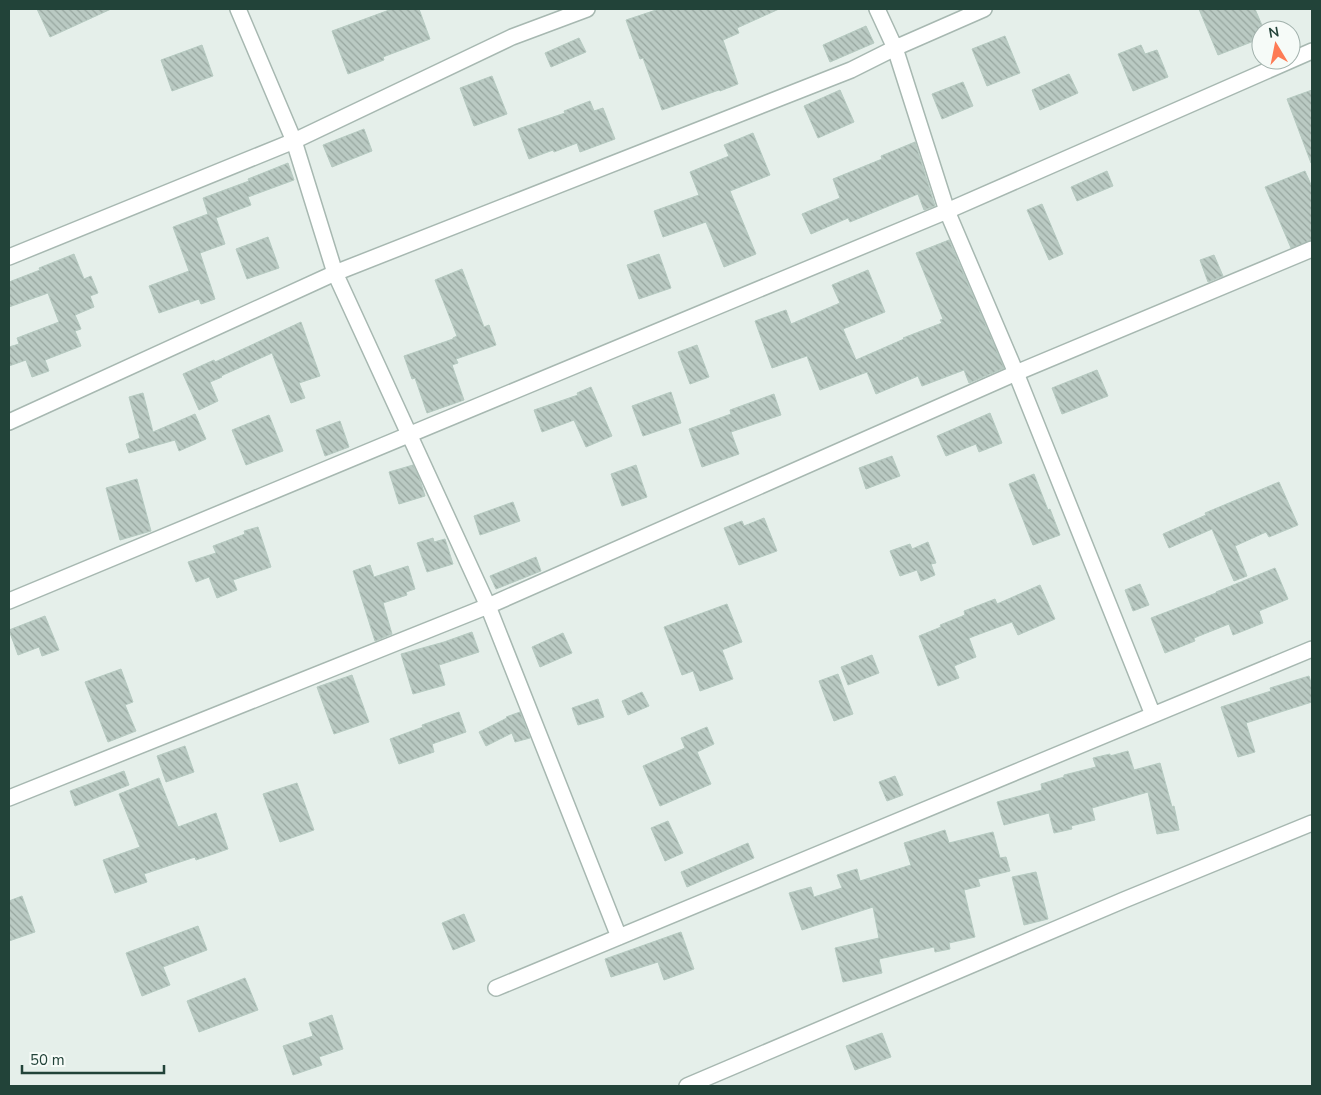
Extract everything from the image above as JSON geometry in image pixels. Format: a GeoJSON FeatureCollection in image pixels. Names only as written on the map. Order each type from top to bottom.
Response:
{"type":"FeatureCollection","features":[{"type":"Feature","properties":{"kind":"street"},"geometry":{"type":"LineString","coordinates":[[238,9],[294,141],[335,273],[488,606],[619,938]]}},
{"type":"Feature","properties":{"kind":"street"},"geometry":{"type":"LineString","coordinates":[[9,256],[294,141],[512,36],[587,9]]}},
{"type":"Feature","properties":{"kind":"street"},"geometry":{"type":"LineString","coordinates":[[877,9],[895,48],[947,211],[1016,373],[1153,715]]}},
{"type":"Feature","properties":{"kind":"street"},"geometry":{"type":"LineString","coordinates":[[9,422],[335,273],[851,70],[895,48],[984,9]]}},
{"type":"Feature","properties":{"kind":"street"},"geometry":{"type":"LineString","coordinates":[[9,601],[947,211],[1312,51]]}},
{"type":"Feature","properties":{"kind":"street"},"geometry":{"type":"LineString","coordinates":[[9,798],[488,606],[1016,373],[1312,249]]}},
{"type":"Feature","properties":{"kind":"street"},"geometry":{"type":"LineString","coordinates":[[496,988],[1312,649]]}},
{"type":"Feature","properties":{"kind":"street"},"geometry":{"type":"LineString","coordinates":[[687,1086],[1312,823]]}},
{"type":"Feature","properties":{"kind":"building"},"geometry":{"type":"Polygon","coordinates":[[[37,9],[111,9],[50,37],[37,9]]]}},
{"type":"Feature","properties":{"kind":"building"},"geometry":{"type":"Polygon","coordinates":[[[392,9],[419,9],[430,39],[383,57],[384,60],[348,74],[332,31],[392,9]]]}},
{"type":"Feature","properties":{"kind":"building"},"geometry":{"type":"Polygon","coordinates":[[[659,9],[779,9],[737,28],[739,33],[723,40],[738,84],[662,110],[643,58],[640,59],[626,20],[659,9]]]}},
{"type":"Feature","properties":{"kind":"building"},"geometry":{"type":"Polygon","coordinates":[[[1199,9],[1255,9],[1260,20],[1251,20],[1251,42],[1218,55],[1199,9]]]}},
{"type":"Feature","properties":{"kind":"building"},"geometry":{"type":"Polygon","coordinates":[[[866,26],[874,43],[830,62],[823,45],[866,26]]]}},
{"type":"Feature","properties":{"kind":"building"},"geometry":{"type":"Polygon","coordinates":[[[1005,36],[1020,73],[987,86],[972,49],[1005,36]]]}},
{"type":"Feature","properties":{"kind":"building"},"geometry":{"type":"Polygon","coordinates":[[[579,38],[586,52],[551,67],[545,53],[579,38]]]}},
{"type":"Feature","properties":{"kind":"building"},"geometry":{"type":"Polygon","coordinates":[[[202,45],[213,76],[172,91],[161,60],[202,45]]]}},
{"type":"Feature","properties":{"kind":"building"},"geometry":{"type":"Polygon","coordinates":[[[1141,45],[1145,54],[1157,50],[1168,77],[1133,91],[1118,54],[1141,45]]]}},
{"type":"Feature","properties":{"kind":"building"},"geometry":{"type":"Polygon","coordinates":[[[1069,74],[1078,93],[1040,110],[1032,90],[1069,74]]]}},
{"type":"Feature","properties":{"kind":"building"},"geometry":{"type":"Polygon","coordinates":[[[492,76],[507,114],[474,126],[460,88],[492,76]]]}},
{"type":"Feature","properties":{"kind":"building"},"geometry":{"type":"Polygon","coordinates":[[[963,82],[973,106],[942,119],[932,94],[963,82]]]}},
{"type":"Feature","properties":{"kind":"building"},"geometry":{"type":"Polygon","coordinates":[[[840,90],[854,122],[818,138],[804,106],[840,90]]]}},
{"type":"Feature","properties":{"kind":"building"},"geometry":{"type":"Polygon","coordinates":[[[1312,90],[1312,163],[1311,163],[1287,99],[1312,90]]]}},
{"type":"Feature","properties":{"kind":"building"},"geometry":{"type":"Polygon","coordinates":[[[590,101],[594,111],[603,108],[615,139],[580,152],[577,143],[529,159],[518,129],[565,113],[564,111],[590,101]]]}},
{"type":"Feature","properties":{"kind":"building"},"geometry":{"type":"Polygon","coordinates":[[[364,129],[372,151],[332,167],[323,145],[364,129]]]}},
{"type":"Feature","properties":{"kind":"building"},"geometry":{"type":"Polygon","coordinates":[[[753,133],[770,175],[730,191],[756,254],[724,267],[706,222],[663,237],[654,211],[699,195],[690,172],[729,156],[724,145],[753,133]]]}},
{"type":"Feature","properties":{"kind":"building"},"geometry":{"type":"Polygon","coordinates":[[[915,142],[935,206],[924,210],[918,194],[850,222],[848,218],[811,234],[802,214],[840,198],[833,179],[882,159],[881,156],[915,142]]]}},
{"type":"Feature","properties":{"kind":"building"},"geometry":{"type":"Polygon","coordinates":[[[288,163],[294,180],[248,197],[251,205],[216,218],[225,244],[200,253],[215,299],[201,304],[199,299],[159,313],[149,286],[189,271],[173,227],[208,214],[203,198],[249,181],[248,179],[288,163]]]}},
{"type":"Feature","properties":{"kind":"building"},"geometry":{"type":"Polygon","coordinates":[[[1107,171],[1113,186],[1077,201],[1071,187],[1107,171]]]}},
{"type":"Feature","properties":{"kind":"building"},"geometry":{"type":"Polygon","coordinates":[[[1305,171],[1312,187],[1312,240],[1291,248],[1265,187],[1305,171]]]}},
{"type":"Feature","properties":{"kind":"building"},"geometry":{"type":"Polygon","coordinates":[[[1042,204],[1063,254],[1049,260],[1027,210],[1042,204]]]}},
{"type":"Feature","properties":{"kind":"building"},"geometry":{"type":"Polygon","coordinates":[[[268,237],[279,268],[247,279],[236,249],[268,237]]]}},
{"type":"Feature","properties":{"kind":"building"},"geometry":{"type":"Polygon","coordinates":[[[949,240],[1004,368],[969,383],[964,370],[922,386],[918,376],[876,394],[867,372],[820,390],[807,356],[772,368],[755,321],[786,310],[791,324],[840,303],[832,285],[868,270],[885,312],[843,329],[856,360],[903,338],[942,323],[940,320],[943,319],[916,253],[949,240]]]}},
{"type":"Feature","properties":{"kind":"building"},"geometry":{"type":"Polygon","coordinates":[[[74,254],[84,279],[91,276],[98,293],[90,296],[94,307],[75,315],[81,329],[75,331],[81,346],[45,360],[49,371],[32,377],[26,360],[9,366],[9,347],[19,344],[17,338],[59,322],[48,293],[9,307],[9,282],[74,254]]]}},
{"type":"Feature","properties":{"kind":"building"},"geometry":{"type":"Polygon","coordinates":[[[659,254],[671,288],[639,299],[627,265],[659,254]]]}},
{"type":"Feature","properties":{"kind":"building"},"geometry":{"type":"Polygon","coordinates":[[[1214,255],[1223,276],[1208,282],[1200,260],[1214,255]]]}},
{"type":"Feature","properties":{"kind":"building"},"geometry":{"type":"Polygon","coordinates":[[[462,269],[484,327],[489,325],[496,345],[456,359],[458,363],[452,365],[464,400],[427,413],[415,378],[412,379],[404,356],[457,336],[435,280],[462,269]]]}},
{"type":"Feature","properties":{"kind":"building"},"geometry":{"type":"Polygon","coordinates":[[[301,322],[320,376],[299,383],[305,398],[291,403],[272,353],[210,382],[218,401],[199,410],[183,374],[214,360],[215,362],[301,322]]]}},
{"type":"Feature","properties":{"kind":"building"},"geometry":{"type":"Polygon","coordinates":[[[697,345],[709,377],[690,384],[678,352],[697,345]]]}},
{"type":"Feature","properties":{"kind":"building"},"geometry":{"type":"Polygon","coordinates":[[[1097,370],[1108,396],[1062,414],[1052,388],[1097,370]]]}},
{"type":"Feature","properties":{"kind":"building"},"geometry":{"type":"Polygon","coordinates":[[[591,387],[612,436],[586,447],[574,420],[542,432],[534,410],[578,395],[577,393],[591,387]]]}},
{"type":"Feature","properties":{"kind":"building"},"geometry":{"type":"Polygon","coordinates":[[[671,392],[681,423],[643,436],[632,406],[671,392]]]}},
{"type":"Feature","properties":{"kind":"building"},"geometry":{"type":"Polygon","coordinates":[[[143,393],[153,432],[195,414],[206,439],[179,451],[175,440],[129,453],[126,444],[140,438],[129,397],[143,393]]]}},
{"type":"Feature","properties":{"kind":"building"},"geometry":{"type":"Polygon","coordinates":[[[774,394],[781,415],[731,432],[739,454],[702,467],[689,429],[731,414],[730,410],[774,394]]]}},
{"type":"Feature","properties":{"kind":"building"},"geometry":{"type":"Polygon","coordinates":[[[990,413],[1002,443],[979,452],[976,444],[946,456],[937,436],[990,413]]]}},
{"type":"Feature","properties":{"kind":"building"},"geometry":{"type":"Polygon","coordinates":[[[269,415],[283,451],[246,465],[232,430],[269,415]]]}},
{"type":"Feature","properties":{"kind":"building"},"geometry":{"type":"Polygon","coordinates":[[[340,421],[349,447],[325,456],[316,430],[340,421]]]}},
{"type":"Feature","properties":{"kind":"building"},"geometry":{"type":"Polygon","coordinates":[[[892,456],[900,476],[866,489],[859,468],[892,456]]]}},
{"type":"Feature","properties":{"kind":"building"},"geometry":{"type":"Polygon","coordinates":[[[413,465],[425,496],[399,504],[389,472],[413,465]]]}},
{"type":"Feature","properties":{"kind":"building"},"geometry":{"type":"Polygon","coordinates":[[[636,465],[647,497],[622,506],[611,474],[636,465]]]}},
{"type":"Feature","properties":{"kind":"building"},"geometry":{"type":"Polygon","coordinates":[[[1034,474],[1060,535],[1033,545],[1009,484],[1034,474]]]}},
{"type":"Feature","properties":{"kind":"building"},"geometry":{"type":"Polygon","coordinates":[[[137,479],[151,531],[120,540],[106,488],[137,479]]]}},
{"type":"Feature","properties":{"kind":"building"},"geometry":{"type":"Polygon","coordinates":[[[1279,482],[1298,525],[1269,537],[1266,532],[1235,546],[1247,576],[1234,581],[1212,529],[1169,548],[1163,534],[1206,515],[1205,513],[1279,482]]]}},
{"type":"Feature","properties":{"kind":"building"},"geometry":{"type":"Polygon","coordinates":[[[513,502],[520,521],[480,535],[474,516],[513,502]]]}},
{"type":"Feature","properties":{"kind":"building"},"geometry":{"type":"Polygon","coordinates":[[[764,518],[777,551],[739,565],[724,528],[742,521],[744,526],[764,518]]]}},
{"type":"Feature","properties":{"kind":"building"},"geometry":{"type":"Polygon","coordinates":[[[258,527],[271,567],[233,580],[237,590],[217,598],[209,577],[196,582],[188,562],[216,553],[213,546],[245,534],[244,531],[258,527]]]}},
{"type":"Feature","properties":{"kind":"building"},"geometry":{"type":"Polygon","coordinates":[[[433,538],[434,542],[445,539],[453,564],[427,572],[417,543],[433,538]]]}},
{"type":"Feature","properties":{"kind":"building"},"geometry":{"type":"Polygon","coordinates":[[[928,542],[936,563],[931,564],[935,575],[921,581],[917,570],[900,576],[890,551],[910,544],[912,549],[928,542]]]}},
{"type":"Feature","properties":{"kind":"building"},"geometry":{"type":"Polygon","coordinates":[[[536,557],[541,571],[496,589],[490,576],[536,557]]]}},
{"type":"Feature","properties":{"kind":"building"},"geometry":{"type":"Polygon","coordinates":[[[370,565],[374,577],[408,566],[415,589],[406,592],[407,595],[383,603],[392,634],[375,641],[353,571],[370,565]]]}},
{"type":"Feature","properties":{"kind":"building"},"geometry":{"type":"Polygon","coordinates":[[[1275,568],[1288,599],[1259,611],[1263,623],[1233,635],[1229,624],[1194,638],[1195,641],[1165,653],[1151,618],[1275,568]]]}},
{"type":"Feature","properties":{"kind":"building"},"geometry":{"type":"Polygon","coordinates":[[[1140,584],[1149,605],[1133,611],[1125,590],[1140,584]]]}},
{"type":"Feature","properties":{"kind":"building"},"geometry":{"type":"Polygon","coordinates":[[[1040,585],[1055,619],[1018,635],[1012,622],[969,638],[976,657],[954,666],[959,678],[938,686],[919,636],[965,615],[964,611],[995,599],[997,604],[1040,585]]]}},
{"type":"Feature","properties":{"kind":"building"},"geometry":{"type":"Polygon","coordinates":[[[727,604],[742,642],[722,650],[733,679],[700,691],[693,671],[682,675],[664,627],[727,604]]]}},
{"type":"Feature","properties":{"kind":"building"},"geometry":{"type":"Polygon","coordinates":[[[45,616],[59,650],[42,656],[39,647],[18,655],[9,630],[45,616]]]}},
{"type":"Feature","properties":{"kind":"building"},"geometry":{"type":"Polygon","coordinates":[[[472,632],[479,652],[439,665],[445,685],[413,694],[401,654],[472,632]]]}},
{"type":"Feature","properties":{"kind":"building"},"geometry":{"type":"Polygon","coordinates":[[[563,633],[572,653],[540,667],[532,647],[563,633]]]}},
{"type":"Feature","properties":{"kind":"building"},"geometry":{"type":"Polygon","coordinates":[[[872,655],[879,673],[848,685],[841,667],[872,655]]]}},
{"type":"Feature","properties":{"kind":"building"},"geometry":{"type":"Polygon","coordinates":[[[121,669],[133,702],[125,705],[136,731],[108,742],[85,682],[121,669]]]}},
{"type":"Feature","properties":{"kind":"building"},"geometry":{"type":"Polygon","coordinates":[[[838,674],[853,714],[834,721],[819,681],[838,674]]]}},
{"type":"Feature","properties":{"kind":"building"},"geometry":{"type":"Polygon","coordinates":[[[352,675],[369,722],[334,734],[317,687],[352,675]]]}},
{"type":"Feature","properties":{"kind":"building"},"geometry":{"type":"Polygon","coordinates":[[[1309,676],[1312,686],[1312,702],[1246,723],[1255,752],[1238,757],[1221,707],[1271,691],[1270,688],[1309,676]]]}},
{"type":"Feature","properties":{"kind":"building"},"geometry":{"type":"Polygon","coordinates":[[[642,692],[649,706],[628,715],[622,701],[642,692]]]}},
{"type":"Feature","properties":{"kind":"building"},"geometry":{"type":"Polygon","coordinates":[[[598,699],[604,717],[578,725],[572,708],[598,699]]]}},
{"type":"Feature","properties":{"kind":"building"},"geometry":{"type":"Polygon","coordinates":[[[459,712],[466,732],[432,744],[434,752],[399,764],[390,739],[459,712]]]}},
{"type":"Feature","properties":{"kind":"building"},"geometry":{"type":"Polygon","coordinates":[[[520,712],[530,738],[515,742],[512,733],[486,746],[479,732],[506,717],[520,712]]]}},
{"type":"Feature","properties":{"kind":"building"},"geometry":{"type":"Polygon","coordinates":[[[707,727],[714,744],[697,752],[711,784],[660,806],[643,766],[685,748],[681,738],[707,727]]]}},
{"type":"Feature","properties":{"kind":"building"},"geometry":{"type":"Polygon","coordinates":[[[185,746],[194,772],[166,782],[157,756],[185,746]]]}},
{"type":"Feature","properties":{"kind":"building"},"geometry":{"type":"Polygon","coordinates":[[[1128,751],[1134,770],[1160,763],[1172,807],[1174,806],[1179,830],[1157,834],[1148,792],[1092,808],[1095,820],[1071,826],[1072,829],[1054,833],[1049,813],[1004,825],[997,802],[1042,790],[1041,784],[1064,777],[1064,775],[1096,767],[1093,758],[1128,751]]]}},
{"type":"Feature","properties":{"kind":"building"},"geometry":{"type":"Polygon","coordinates":[[[124,771],[129,785],[75,806],[70,791],[124,771]]]}},
{"type":"Feature","properties":{"kind":"building"},"geometry":{"type":"Polygon","coordinates":[[[895,776],[903,795],[887,801],[879,782],[895,776]]]}},
{"type":"Feature","properties":{"kind":"building"},"geometry":{"type":"Polygon","coordinates":[[[159,778],[178,827],[216,813],[228,849],[196,860],[195,857],[144,874],[147,882],[115,893],[103,860],[140,847],[119,794],[159,778]]]}},
{"type":"Feature","properties":{"kind":"building"},"geometry":{"type":"Polygon","coordinates":[[[297,783],[314,830],[280,842],[263,794],[297,783]]]}},
{"type":"Feature","properties":{"kind":"building"},"geometry":{"type":"Polygon","coordinates":[[[668,821],[683,853],[665,861],[651,828],[668,821]]]}},
{"type":"Feature","properties":{"kind":"building"},"geometry":{"type":"Polygon","coordinates":[[[945,830],[949,843],[993,832],[1000,858],[1006,857],[1010,871],[978,879],[980,886],[964,890],[975,937],[949,943],[950,949],[935,952],[934,947],[879,959],[882,973],[843,982],[835,948],[879,938],[873,907],[802,930],[789,893],[811,887],[814,897],[842,888],[837,875],[857,869],[860,881],[911,865],[904,843],[945,830]]]}},
{"type":"Feature","properties":{"kind":"building"},"geometry":{"type":"Polygon","coordinates":[[[748,843],[754,858],[687,887],[681,872],[748,843]]]}},
{"type":"Feature","properties":{"kind":"building"},"geometry":{"type":"Polygon","coordinates":[[[1036,872],[1048,919],[1024,925],[1012,877],[1036,872]]]}},
{"type":"Feature","properties":{"kind":"building"},"geometry":{"type":"Polygon","coordinates":[[[22,896],[35,932],[9,941],[9,901],[22,896]]]}},
{"type":"Feature","properties":{"kind":"building"},"geometry":{"type":"Polygon","coordinates":[[[464,914],[475,941],[453,950],[442,923],[464,914]]]}},
{"type":"Feature","properties":{"kind":"building"},"geometry":{"type":"Polygon","coordinates":[[[198,926],[207,950],[163,967],[170,985],[142,996],[126,953],[198,926]]]}},
{"type":"Feature","properties":{"kind":"building"},"geometry":{"type":"Polygon","coordinates":[[[681,932],[694,969],[664,980],[658,962],[611,977],[605,959],[681,932]]]}},
{"type":"Feature","properties":{"kind":"building"},"geometry":{"type":"Polygon","coordinates":[[[245,978],[258,1010],[199,1032],[187,1001],[245,978]]]}},
{"type":"Feature","properties":{"kind":"building"},"geometry":{"type":"Polygon","coordinates":[[[332,1015],[343,1049],[319,1057],[322,1065],[293,1075],[283,1046],[313,1036],[309,1023],[332,1015]]]}},
{"type":"Feature","properties":{"kind":"building"},"geometry":{"type":"Polygon","coordinates":[[[882,1033],[891,1057],[855,1070],[846,1046],[882,1033]]]}}]}
